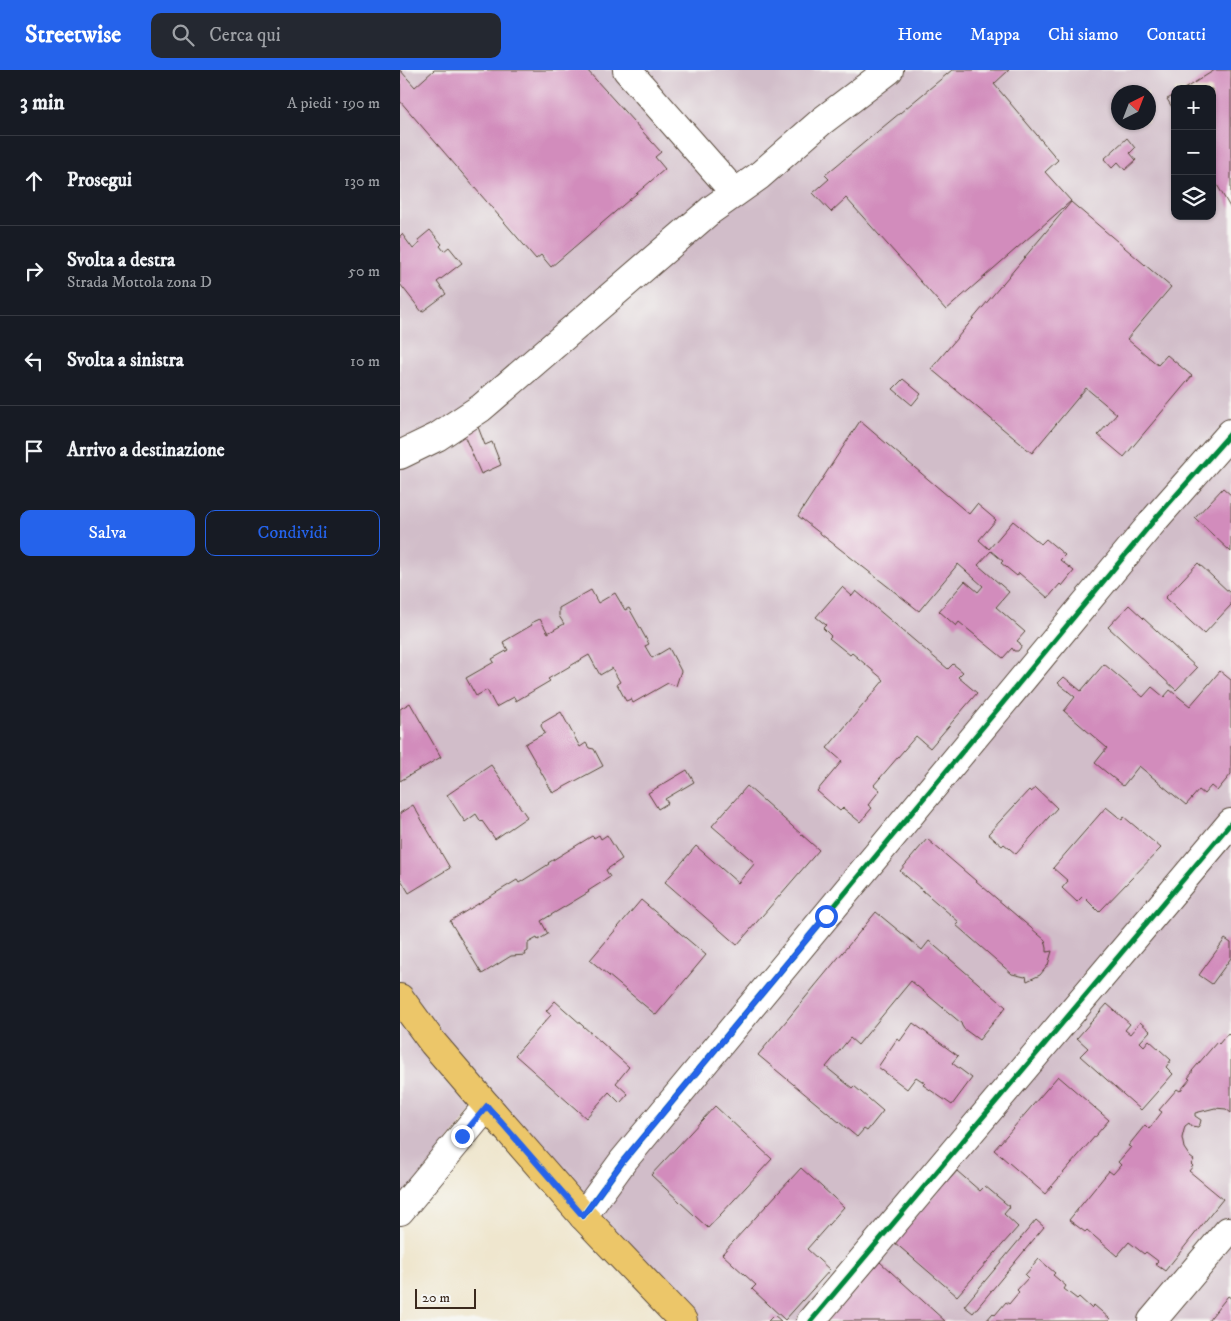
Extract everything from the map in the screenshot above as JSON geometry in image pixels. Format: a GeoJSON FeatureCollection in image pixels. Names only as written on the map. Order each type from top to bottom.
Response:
{"type":"FeatureCollection","features":[{"type":"Feature","properties":{"kind":"main road"},"geometry":{"type":"LineString","coordinates":[[400,998],[433,1043],[583,1216],[683,1321]]}},
{"type":"Feature","properties":{"kind":"street"},"geometry":{"type":"LineString","coordinates":[[627,70],[735,193]]}},
{"type":"Feature","properties":{"kind":"street"},"geometry":{"type":"LineString","coordinates":[[400,455],[437,437],[481,408],[711,210],[758,176],[822,122],[889,70]]}},
{"type":"Feature","properties":{"kind":"street"},"geometry":{"type":"LineString","coordinates":[[583,1216],[642,1138],[1156,518],[1231,434]]}},
{"type":"Feature","properties":{"kind":"street"},"geometry":{"type":"LineString","coordinates":[[811,1321],[1231,823]]}},
{"type":"Feature","properties":{"kind":"street"},"geometry":{"type":"LineString","coordinates":[[400,1211],[487,1106]]}},
{"type":"Feature","properties":{"kind":"street"},"geometry":{"type":"LineString","coordinates":[[1152,1321],[1228,1231]]}},
{"type":"Feature","properties":{"kind":"shaded area"},"geometry":{"type":"Polygon","coordinates":[[[400,70],[1231,70],[1231,1321],[687,1321],[484,1095],[400,1205],[400,70]]]}},
{"type":"Feature","properties":{"kind":"building"},"geometry":{"type":"Polygon","coordinates":[[[400,70],[415,87],[434,70],[587,70],[661,152],[655,157],[665,169],[551,267],[541,255],[536,259],[400,101],[400,70]]]}},
{"type":"Feature","properties":{"kind":"building"},"geometry":{"type":"Polygon","coordinates":[[[952,70],[1009,70],[994,84],[1058,160],[1045,172],[1071,201],[946,310],[846,198],[831,212],[813,193],[829,179],[825,175],[952,70]]]}},
{"type":"Feature","properties":{"kind":"building"},"geometry":{"type":"Polygon","coordinates":[[[1215,70],[1231,70],[1231,209],[1216,183],[1216,85],[1191,85],[1215,70]]]}},
{"type":"Feature","properties":{"kind":"building"},"geometry":{"type":"Polygon","coordinates":[[[1171,97],[1171,106],[1167,99],[1171,97]]]}},
{"type":"Feature","properties":{"kind":"building"},"geometry":{"type":"Polygon","coordinates":[[[1127,138],[1135,148],[1130,153],[1136,160],[1125,170],[1118,162],[1112,168],[1104,159],[1127,138]]]}},
{"type":"Feature","properties":{"kind":"building"},"geometry":{"type":"Polygon","coordinates":[[[1071,202],[1171,287],[1127,339],[1158,365],[1167,355],[1192,376],[1124,457],[1098,435],[1117,414],[1086,388],[1032,453],[931,369],[1071,202]]]}},
{"type":"Feature","properties":{"kind":"building"},"geometry":{"type":"Polygon","coordinates":[[[430,230],[442,244],[440,246],[444,251],[449,247],[462,263],[437,282],[446,294],[422,312],[400,284],[400,236],[402,234],[413,249],[420,243],[418,240],[430,230]]]}},
{"type":"Feature","properties":{"kind":"building"},"geometry":{"type":"Polygon","coordinates":[[[903,379],[921,394],[912,405],[893,389],[903,379]]]}},
{"type":"Feature","properties":{"kind":"building"},"geometry":{"type":"Polygon","coordinates":[[[860,421],[969,514],[977,504],[996,520],[979,540],[989,549],[1013,521],[1041,544],[1046,539],[1065,555],[1060,560],[1074,571],[1062,586],[1060,584],[1048,598],[1019,573],[1017,576],[1001,563],[1003,561],[991,551],[978,565],[1009,592],[996,607],[1025,632],[1017,641],[1021,647],[1018,651],[1014,651],[1012,648],[1003,658],[959,622],[956,626],[939,611],[965,581],[978,592],[983,586],[958,564],[919,611],[798,516],[860,421]]]}},
{"type":"Feature","properties":{"kind":"building"},"geometry":{"type":"Polygon","coordinates":[[[478,427],[485,445],[492,442],[501,465],[481,474],[463,433],[478,427]]]}},
{"type":"Feature","properties":{"kind":"building"},"geometry":{"type":"Polygon","coordinates":[[[1223,488],[1231,495],[1231,552],[1195,518],[1223,488]]]}},
{"type":"Feature","properties":{"kind":"building"},"geometry":{"type":"Polygon","coordinates":[[[1198,563],[1231,594],[1231,605],[1204,634],[1165,598],[1198,563]]]}},
{"type":"Feature","properties":{"kind":"building"},"geometry":{"type":"Polygon","coordinates":[[[842,587],[852,596],[856,591],[948,669],[953,664],[963,672],[958,677],[977,693],[930,748],[916,736],[874,785],[880,790],[868,805],[872,808],[860,822],[843,808],[840,811],[817,791],[842,761],[827,748],[884,680],[852,653],[850,655],[829,638],[831,636],[823,628],[826,625],[816,617],[842,587]]]}},
{"type":"Feature","properties":{"kind":"building"},"geometry":{"type":"Polygon","coordinates":[[[591,590],[598,603],[615,593],[625,610],[629,608],[649,644],[645,646],[652,658],[669,648],[681,671],[676,686],[668,683],[633,703],[631,699],[626,701],[617,684],[620,682],[612,668],[600,675],[589,655],[548,679],[550,681],[516,701],[514,697],[496,707],[487,690],[476,696],[466,678],[494,662],[492,659],[508,650],[503,642],[540,619],[548,633],[564,624],[559,616],[559,608],[591,590]]]}},
{"type":"Feature","properties":{"kind":"building"},"geometry":{"type":"Polygon","coordinates":[[[1129,605],[1197,668],[1176,690],[1108,627],[1129,605]]]}},
{"type":"Feature","properties":{"kind":"building"},"geometry":{"type":"Polygon","coordinates":[[[1104,664],[1143,697],[1152,687],[1164,697],[1170,690],[1190,706],[1220,671],[1231,680],[1231,774],[1217,791],[1211,786],[1204,794],[1199,790],[1186,805],[1139,766],[1123,786],[1095,763],[1107,748],[1064,711],[1075,697],[1058,683],[1064,677],[1081,691],[1104,664]]]}},
{"type":"Feature","properties":{"kind":"building"},"geometry":{"type":"Polygon","coordinates":[[[410,703],[441,757],[400,781],[400,709],[410,703]]]}},
{"type":"Feature","properties":{"kind":"building"},"geometry":{"type":"Polygon","coordinates":[[[561,712],[580,747],[586,743],[589,748],[594,749],[603,766],[553,793],[525,744],[545,733],[541,726],[542,723],[561,712]]]}},
{"type":"Feature","properties":{"kind":"building"},"geometry":{"type":"Polygon","coordinates":[[[491,765],[527,817],[495,839],[476,814],[465,822],[447,795],[491,765]]]}},
{"type":"Feature","properties":{"kind":"building"},"geometry":{"type":"Polygon","coordinates":[[[687,770],[694,782],[665,799],[668,803],[658,809],[648,793],[687,770]]]}},
{"type":"Feature","properties":{"kind":"building"},"geometry":{"type":"Polygon","coordinates":[[[747,786],[819,850],[737,945],[665,882],[696,846],[738,883],[755,863],[712,826],[747,786]]]}},
{"type":"Feature","properties":{"kind":"building"},"geometry":{"type":"Polygon","coordinates":[[[1036,788],[1057,808],[1016,854],[1004,844],[1002,846],[988,834],[1029,790],[1031,792],[1036,788]]]}},
{"type":"Feature","properties":{"kind":"building"},"geometry":{"type":"Polygon","coordinates":[[[413,805],[450,868],[409,893],[400,878],[400,813],[413,805]]]}},
{"type":"Feature","properties":{"kind":"building"},"geometry":{"type":"Polygon","coordinates":[[[1106,807],[1122,820],[1124,817],[1161,848],[1099,912],[1083,896],[1077,902],[1062,888],[1068,881],[1053,868],[1106,807]]]}},
{"type":"Feature","properties":{"kind":"building"},"geometry":{"type":"Polygon","coordinates":[[[599,835],[601,839],[607,835],[622,859],[606,870],[610,877],[541,921],[548,934],[528,943],[526,955],[511,956],[482,974],[450,921],[517,880],[519,883],[592,836],[594,838],[599,835]]]}},
{"type":"Feature","properties":{"kind":"building"},"geometry":{"type":"Polygon","coordinates":[[[927,839],[1045,940],[1047,952],[1052,951],[1048,965],[1040,975],[1027,981],[1026,976],[1012,974],[956,925],[959,922],[900,871],[927,839]]]}},
{"type":"Feature","properties":{"kind":"building"},"geometry":{"type":"Polygon","coordinates":[[[641,900],[706,955],[656,1015],[590,960],[641,900]]]}},
{"type":"Feature","properties":{"kind":"building"},"geometry":{"type":"Polygon","coordinates":[[[876,912],[922,950],[929,941],[1006,1007],[979,1040],[964,1029],[961,1023],[911,981],[858,1045],[850,1038],[826,1067],[852,1088],[854,1086],[883,1111],[867,1131],[864,1129],[857,1137],[758,1055],[876,912]]]}},
{"type":"Feature","properties":{"kind":"building"},"geometry":{"type":"Polygon","coordinates":[[[1225,939],[1231,943],[1231,958],[1212,984],[1199,975],[1225,939]]]}},
{"type":"Feature","properties":{"kind":"building"},"geometry":{"type":"Polygon","coordinates":[[[555,1001],[629,1067],[616,1083],[628,1094],[620,1103],[609,1092],[586,1118],[515,1055],[551,1015],[546,1011],[555,1001]]]}},
{"type":"Feature","properties":{"kind":"building"},"geometry":{"type":"Polygon","coordinates":[[[1107,1004],[1130,1024],[1125,1030],[1130,1034],[1140,1022],[1150,1031],[1140,1042],[1144,1046],[1149,1040],[1171,1060],[1166,1067],[1173,1074],[1141,1110],[1080,1056],[1088,1048],[1077,1038],[1107,1004]]]}},
{"type":"Feature","properties":{"kind":"building"},"geometry":{"type":"Polygon","coordinates":[[[913,1023],[958,1056],[952,1063],[972,1078],[952,1105],[923,1085],[925,1083],[916,1077],[907,1089],[878,1067],[897,1039],[900,1041],[913,1023]]]}},
{"type":"Feature","properties":{"kind":"building"},"geometry":{"type":"Polygon","coordinates":[[[1228,1033],[1231,1036],[1231,1113],[1226,1109],[1215,1108],[1195,1113],[1195,1116],[1201,1120],[1200,1124],[1198,1127],[1191,1126],[1189,1123],[1185,1126],[1182,1138],[1184,1148],[1194,1160],[1191,1164],[1193,1166],[1189,1171],[1223,1199],[1165,1271],[1155,1264],[1158,1261],[1146,1252],[1144,1254],[1129,1242],[1117,1256],[1087,1230],[1085,1232],[1069,1220],[1109,1171],[1113,1174],[1121,1165],[1118,1162],[1131,1147],[1128,1146],[1145,1125],[1149,1129],[1162,1112],[1159,1110],[1177,1089],[1180,1091],[1190,1079],[1188,1078],[1192,1071],[1217,1042],[1219,1044],[1228,1033]]]}},
{"type":"Feature","properties":{"kind":"building"},"geometry":{"type":"Polygon","coordinates":[[[1058,1076],[1109,1120],[1045,1194],[994,1150],[1058,1076]]]}},
{"type":"Feature","properties":{"kind":"building"},"geometry":{"type":"Polygon","coordinates":[[[715,1106],[772,1159],[708,1228],[651,1175],[715,1106]]]}},
{"type":"Feature","properties":{"kind":"building"},"geometry":{"type":"Polygon","coordinates":[[[801,1168],[844,1207],[807,1249],[830,1270],[785,1320],[752,1289],[756,1285],[722,1254],[801,1168]]]}},
{"type":"Feature","properties":{"kind":"building"},"geometry":{"type":"Polygon","coordinates":[[[957,1171],[980,1191],[985,1186],[1010,1207],[1004,1214],[1018,1227],[957,1296],[894,1242],[957,1171]]]}},
{"type":"Feature","properties":{"kind":"building"},"geometry":{"type":"Polygon","coordinates":[[[1036,1220],[1044,1227],[973,1313],[964,1306],[1036,1220]]]}},
{"type":"Feature","properties":{"kind":"building"},"geometry":{"type":"Polygon","coordinates":[[[1039,1259],[1066,1286],[1064,1289],[1077,1299],[1079,1297],[1091,1308],[1094,1305],[1110,1319],[1109,1321],[986,1321],[993,1313],[995,1315],[1006,1302],[1009,1304],[1019,1292],[1017,1290],[1028,1278],[1025,1275],[1039,1259]]]}},
{"type":"Feature","properties":{"kind":"building"},"geometry":{"type":"Polygon","coordinates":[[[880,1262],[945,1321],[827,1321],[880,1262]]]}},
{"type":"Feature","properties":{"kind":"building"},"geometry":{"type":"Polygon","coordinates":[[[1228,1296],[1231,1298],[1231,1321],[1208,1321],[1228,1296]]]}},
{"type":"Feature","properties":{"kind":"building"},"geometry":{"type":"Polygon","coordinates":[[[774,1315],[781,1321],[768,1321],[774,1315]]]}},
{"type":"Feature","properties":{"kind":"cycle path"},"geometry":{"type":"LineString","coordinates":[[583,1216],[623,1161],[1156,518],[1231,433]]}},
{"type":"Feature","properties":{"kind":"cycle path"},"geometry":{"type":"LineString","coordinates":[[811,1321],[1231,823]]}},
{"type":"Feature","properties":{"kind":"route"},"geometry":{"type":"LineString","coordinates":[[462,1136],[487,1106],[583,1216],[623,1161],[826,916]]}}]}
